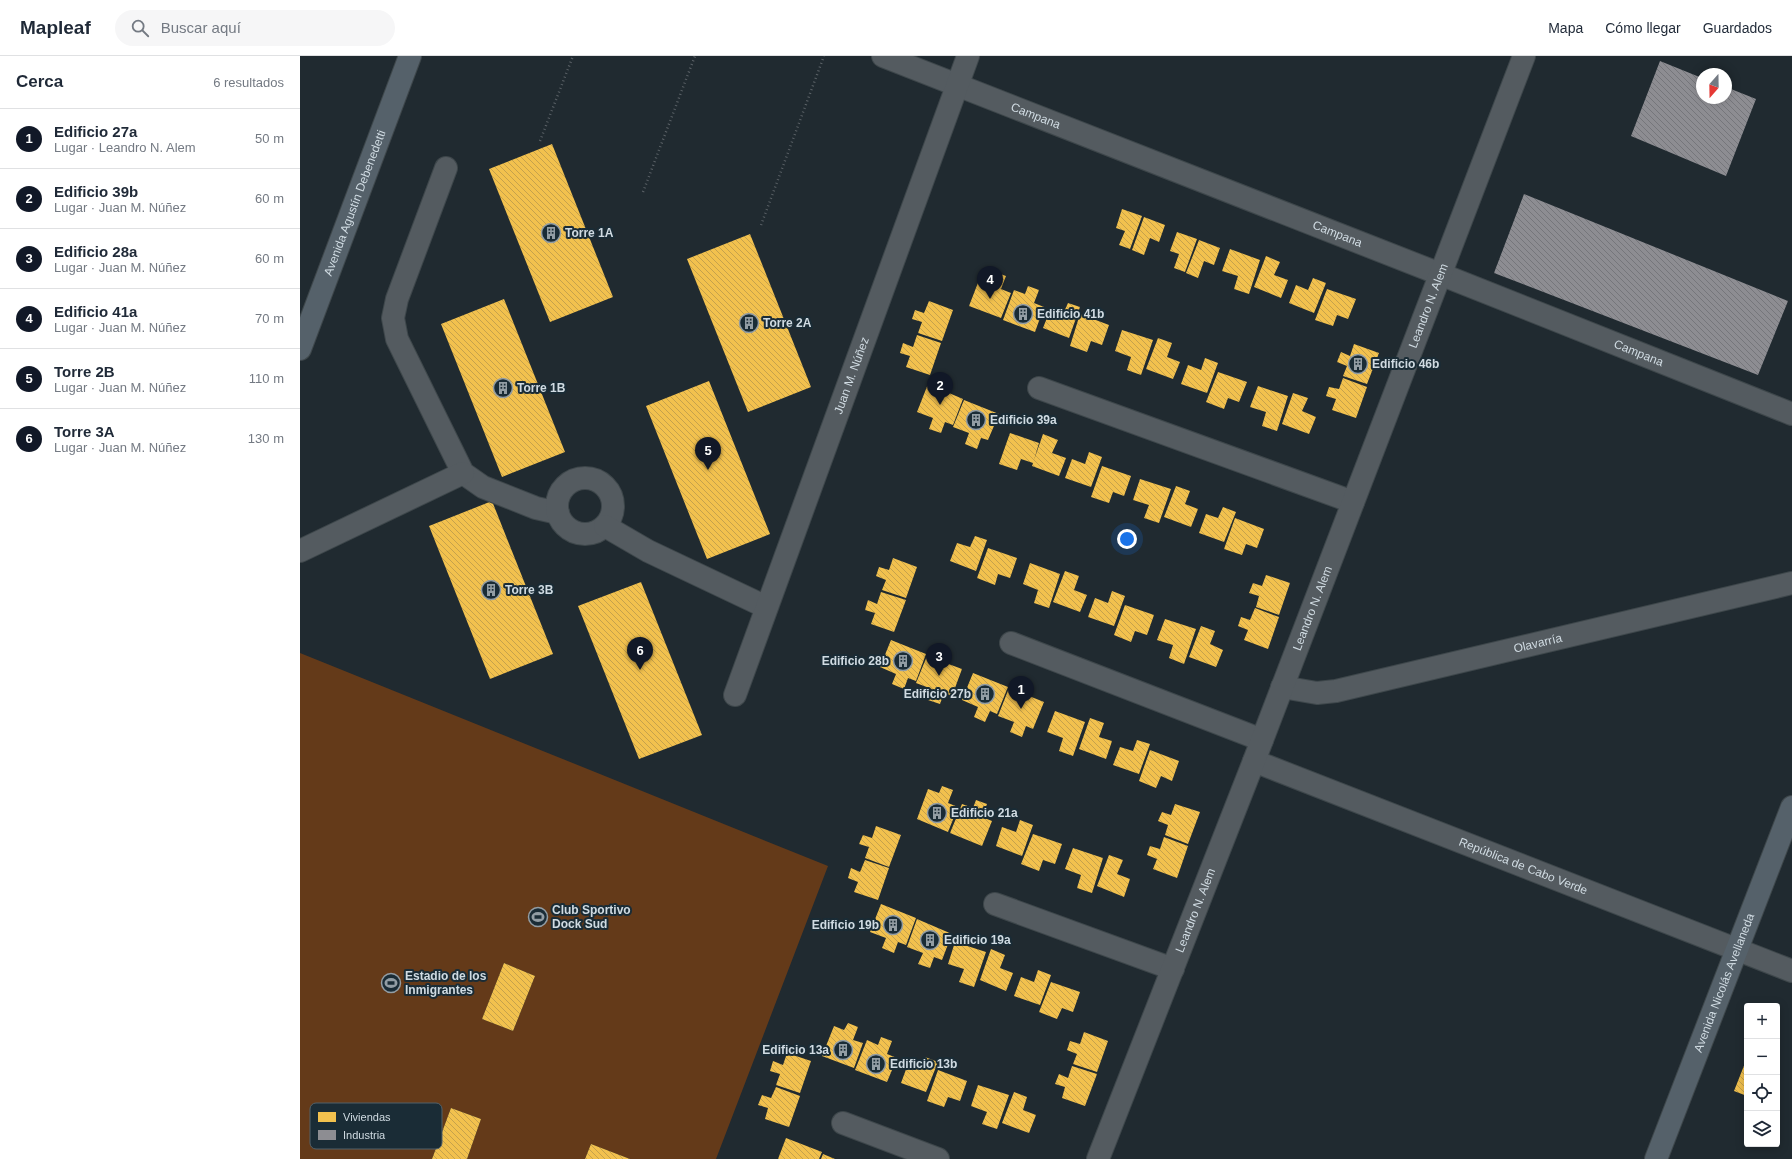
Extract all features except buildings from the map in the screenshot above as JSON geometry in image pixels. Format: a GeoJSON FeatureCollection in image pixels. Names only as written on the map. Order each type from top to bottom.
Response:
{"type":"FeatureCollection","features":[{"type":"Feature","properties":{"kind":"main road","name":"Avenida Agustín Debenedetti"},"geometry":{"type":"LineString","coordinates":[[300,349],[410,56]]}},
{"type":"Feature","properties":{"kind":"main road","name":"Avenida Nicolás Avellaneda"},"geometry":{"type":"LineString","coordinates":[[1656,1159],[1792,807]]}},
{"type":"Feature","properties":{"kind":"street","name":"Campana"},"geometry":{"type":"LineString","coordinates":[[883,56],[1440,274],[1792,414]]}},
{"type":"Feature","properties":{"kind":"street","name":"Juan M. Núñez"},"geometry":{"type":"LineString","coordinates":[[735,695],[956,85],[968,56]]}},
{"type":"Feature","properties":{"kind":"street","name":"Leandro N. Alem"},"geometry":{"type":"LineString","coordinates":[[1098,1159],[1254,761],[1524,56]]}},
{"type":"Feature","properties":{"kind":"street"},"geometry":{"type":"LineString","coordinates":[[446,168],[397,299],[393,318],[397,339],[463,472],[483,487],[536,508],[558,513]]}},
{"type":"Feature","properties":{"kind":"street"},"geometry":{"type":"LineString","coordinates":[[1039,388],[1353,502]]}},
{"type":"Feature","properties":{"kind":"street"},"geometry":{"type":"LineString","coordinates":[[300,551],[463,472]]}},
{"type":"Feature","properties":{"kind":"street"},"geometry":{"type":"LineString","coordinates":[[585,477],[595,479],[610,491],[613,500],[612,514],[605,526],[590,534],[578,532],[566,526],[558,513],[557,499],[561,491],[568,483],[576,479],[585,477]]}},
{"type":"Feature","properties":{"kind":"street"},"geometry":{"type":"LineString","coordinates":[[605,526],[648,551],[766,607]]}},
{"type":"Feature","properties":{"kind":"street","name":"Olavarría"},"geometry":{"type":"LineString","coordinates":[[1282,687],[1317,693],[1336,691],[1792,583]]}},
{"type":"Feature","properties":{"kind":"street"},"geometry":{"type":"LineString","coordinates":[[1011,643],[1262,740]]}},
{"type":"Feature","properties":{"kind":"street","name":"República de Cabo Verde"},"geometry":{"type":"LineString","coordinates":[[1254,761],[1792,971]]}},
{"type":"Feature","properties":{"kind":"street"},"geometry":{"type":"LineString","coordinates":[[995,904],[1173,969]]}},
{"type":"Feature","properties":{"kind":"street"},"geometry":{"type":"LineString","coordinates":[[843,1123],[938,1159]]}},
{"type":"Feature","properties":{"kind":"path"},"geometry":{"type":"LineString","coordinates":[[540,141],[573,56]]}},
{"type":"Feature","properties":{"kind":"path"},"geometry":{"type":"LineString","coordinates":[[643,192],[695,56]]}},
{"type":"Feature","properties":{"kind":"path"},"geometry":{"type":"LineString","coordinates":[[761,225],[824,56]]}},
{"type":"Feature","properties":{"kind":"shaded area"},"geometry":{"type":"Polygon","coordinates":[[[300,653],[828,866],[716,1159],[630,1159],[591,1144],[585,1159],[467,1159],[481,1119],[451,1108],[442,1132],[442,1103],[310,1103],[310,1149],[436,1149],[432,1159],[300,1159],[300,653]],[[504,963],[482,1019],[513,1031],[535,976],[504,963]]]}},
{"type":"Feature","properties":{"kind":"place","name":"Torre 1A"},"geometry":{"type":"Point","coordinates":[551,233]}},
{"type":"Feature","properties":{"kind":"place","name":"Edificio 41a"},"geometry":{"type":"Point","coordinates":[990,299]}},
{"type":"Feature","properties":{"kind":"place","name":"Edificio 41b"},"geometry":{"type":"Point","coordinates":[1023,314]}},
{"type":"Feature","properties":{"kind":"place","name":"Torre 2A"},"geometry":{"type":"Point","coordinates":[749,323]}},
{"type":"Feature","properties":{"kind":"place","name":"Edificio 46b"},"geometry":{"type":"Point","coordinates":[1358,364]}},
{"type":"Feature","properties":{"kind":"place","name":"Torre 1B"},"geometry":{"type":"Point","coordinates":[503,388]}},
{"type":"Feature","properties":{"kind":"place","name":"Edificio 39b"},"geometry":{"type":"Point","coordinates":[940,405]}},
{"type":"Feature","properties":{"kind":"place","name":"Edificio 39a"},"geometry":{"type":"Point","coordinates":[976,420]}},
{"type":"Feature","properties":{"kind":"place","name":"Torre 2B"},"geometry":{"type":"Point","coordinates":[708,470]}},
{"type":"Feature","properties":{"kind":"place","name":"Torre 3B"},"geometry":{"type":"Point","coordinates":[491,590]}},
{"type":"Feature","properties":{"kind":"place","name":"Edificio 28b"},"geometry":{"type":"Point","coordinates":[903,661]}},
{"type":"Feature","properties":{"kind":"place","name":"Torre 3A"},"geometry":{"type":"Point","coordinates":[640,670]}},
{"type":"Feature","properties":{"kind":"place","name":"Edificio 28a"},"geometry":{"type":"Point","coordinates":[939,676]}},
{"type":"Feature","properties":{"kind":"place","name":"Edificio 27b"},"geometry":{"type":"Point","coordinates":[985,694]}},
{"type":"Feature","properties":{"kind":"place","name":"Edificio 27a"},"geometry":{"type":"Point","coordinates":[1021,709]}},
{"type":"Feature","properties":{"kind":"place","name":"Edificio 21a"},"geometry":{"type":"Point","coordinates":[937,813]}},
{"type":"Feature","properties":{"kind":"place","name":"Club Sportivo Dock Sud"},"geometry":{"type":"Point","coordinates":[538,917]}},
{"type":"Feature","properties":{"kind":"place","name":"Edificio 19b"},"geometry":{"type":"Point","coordinates":[893,925]}},
{"type":"Feature","properties":{"kind":"place","name":"Edificio 19a"},"geometry":{"type":"Point","coordinates":[930,940]}},
{"type":"Feature","properties":{"kind":"place","name":"Estadio de los Inmigrantes"},"geometry":{"type":"Point","coordinates":[391,983]}},
{"type":"Feature","properties":{"kind":"place","name":"Edificio 13a"},"geometry":{"type":"Point","coordinates":[843,1050]}},
{"type":"Feature","properties":{"kind":"place","name":"Edificio 13b"},"geometry":{"type":"Point","coordinates":[876,1064]}}]}
